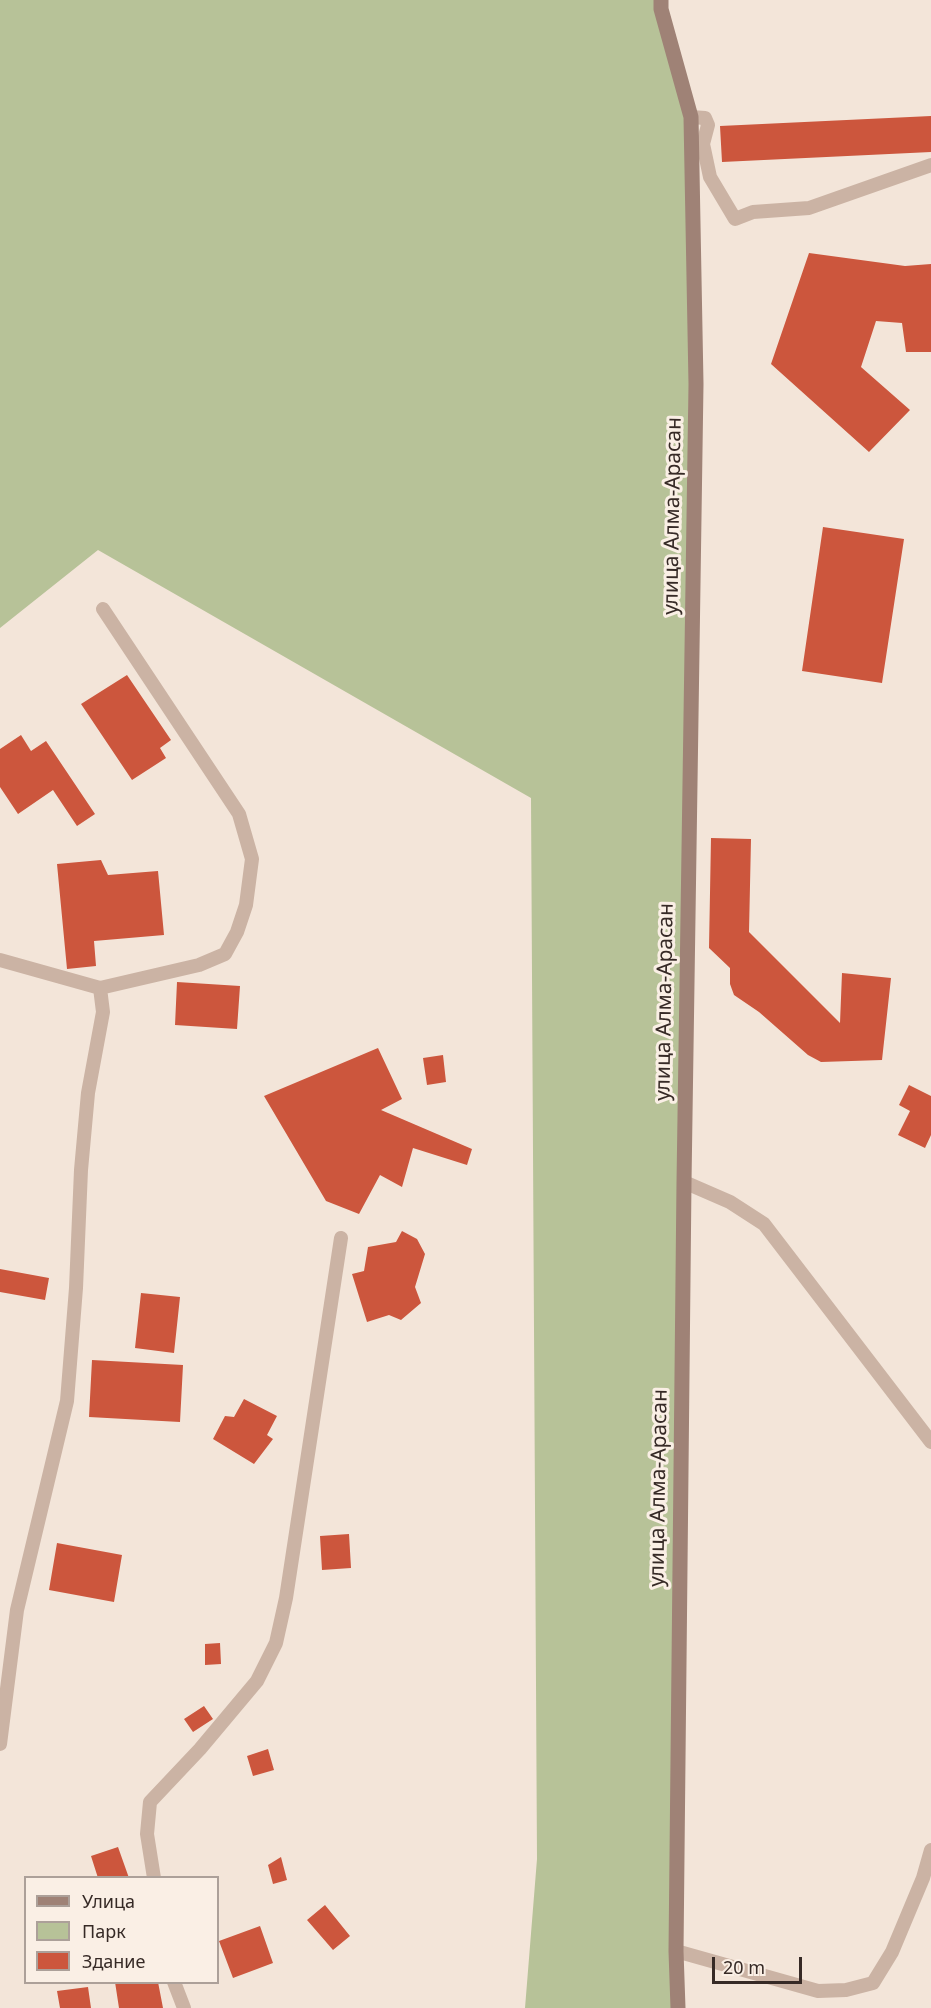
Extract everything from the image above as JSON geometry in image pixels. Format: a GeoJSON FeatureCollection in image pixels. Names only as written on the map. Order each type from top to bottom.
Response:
{"type":"FeatureCollection","features":[{"type":"Feature","properties":{"kind":"main road","name":"улица Алма-Арасан"},"geometry":{"type":"LineString","coordinates":[[661,0],[661,9],[691,117],[696,384],[684,1182],[676,1950],[678,2008]]}},
{"type":"Feature","properties":{"kind":"lane"},"geometry":{"type":"LineString","coordinates":[[691,117],[705,118],[708,125],[703,144],[711,177],[735,219],[753,212],[809,208],[931,165]]}},
{"type":"Feature","properties":{"kind":"lane"},"geometry":{"type":"LineString","coordinates":[[0,960],[100,988],[199,965],[225,954],[237,932],[246,905],[252,859],[239,814],[103,609]]}},
{"type":"Feature","properties":{"kind":"lane"},"geometry":{"type":"LineString","coordinates":[[0,1744],[17,1610],[67,1401],[88,1092],[103,1012],[100,988]]}},
{"type":"Feature","properties":{"kind":"lane"},"geometry":{"type":"LineString","coordinates":[[684,1182],[730,1202],[764,1224],[931,1442]]}},
{"type":"Feature","properties":{"kind":"lane"},"geometry":{"type":"LineString","coordinates":[[154,1876],[147,1834],[150,1802],[200,1749],[257,1681],[276,1643],[286,1598],[341,1238]]}},
{"type":"Feature","properties":{"kind":"lane"},"geometry":{"type":"LineString","coordinates":[[676,1950],[818,1992],[846,1990],[873,1983],[892,1952],[923,1878],[931,1850]]}},
{"type":"Feature","properties":{"kind":"lane"},"geometry":{"type":"LineString","coordinates":[[174,1984],[184,2008]]}},
{"type":"Feature","properties":{"kind":"green space"},"geometry":{"type":"Polygon","coordinates":[[[0,0],[661,0],[691,117],[677,2008],[525,2008],[537,1859],[531,798],[98,550],[0,628],[0,0]]]}},
{"type":"Feature","properties":{"kind":"building"},"geometry":{"type":"Polygon","coordinates":[[[931,116],[931,152],[722,162],[720,126],[931,116]]]}},
{"type":"Feature","properties":{"kind":"building"},"geometry":{"type":"Polygon","coordinates":[[[809,253],[905,266],[931,264],[931,352],[906,352],[902,323],[876,321],[861,367],[910,410],[869,452],[771,364],[809,253]]]}},
{"type":"Feature","properties":{"kind":"building"},"geometry":{"type":"Polygon","coordinates":[[[823,527],[904,539],[882,683],[802,671],[823,527]]]}},
{"type":"Feature","properties":{"kind":"building"},"geometry":{"type":"Polygon","coordinates":[[[127,675],[171,740],[160,748],[166,758],[132,780],[81,704],[127,675]]]}},
{"type":"Feature","properties":{"kind":"building"},"geometry":{"type":"Polygon","coordinates":[[[21,735],[31,751],[46,741],[95,814],[77,826],[53,790],[18,814],[0,787],[0,749],[21,735]]]}},
{"type":"Feature","properties":{"kind":"building"},"geometry":{"type":"Polygon","coordinates":[[[711,838],[751,839],[749,932],[840,1023],[842,973],[891,978],[882,1060],[821,1062],[808,1055],[759,1012],[734,995],[730,984],[730,968],[709,948],[711,838]]]}},
{"type":"Feature","properties":{"kind":"building"},"geometry":{"type":"Polygon","coordinates":[[[101,860],[108,875],[158,871],[164,935],[94,941],[96,966],[67,969],[57,864],[101,860]]]}},
{"type":"Feature","properties":{"kind":"building"},"geometry":{"type":"Polygon","coordinates":[[[177,982],[240,986],[237,1029],[175,1025],[177,982]]]}},
{"type":"Feature","properties":{"kind":"building"},"geometry":{"type":"Polygon","coordinates":[[[378,1048],[402,1099],[381,1110],[472,1149],[467,1165],[413,1148],[402,1187],[380,1175],[359,1214],[326,1201],[264,1096],[378,1048]]]}},
{"type":"Feature","properties":{"kind":"building"},"geometry":{"type":"Polygon","coordinates":[[[443,1055],[446,1082],[427,1085],[423,1058],[443,1055]]]}},
{"type":"Feature","properties":{"kind":"building"},"geometry":{"type":"Polygon","coordinates":[[[909,1085],[931,1096],[931,1135],[925,1148],[898,1135],[910,1111],[899,1105],[909,1085]]]}},
{"type":"Feature","properties":{"kind":"building"},"geometry":{"type":"Polygon","coordinates":[[[402,1231],[417,1239],[425,1254],[415,1287],[421,1303],[401,1320],[389,1315],[367,1322],[352,1274],[364,1271],[368,1247],[396,1242],[402,1231]]]}},
{"type":"Feature","properties":{"kind":"building"},"geometry":{"type":"Polygon","coordinates":[[[0,1269],[49,1278],[45,1300],[0,1292],[0,1269]]]}},
{"type":"Feature","properties":{"kind":"building"},"geometry":{"type":"Polygon","coordinates":[[[141,1293],[180,1297],[174,1353],[135,1348],[141,1293]]]}},
{"type":"Feature","properties":{"kind":"building"},"geometry":{"type":"Polygon","coordinates":[[[92,1360],[183,1365],[180,1422],[89,1417],[92,1360]]]}},
{"type":"Feature","properties":{"kind":"building"},"geometry":{"type":"Polygon","coordinates":[[[244,1399],[277,1416],[267,1435],[273,1439],[254,1464],[213,1439],[225,1416],[234,1417],[244,1399]]]}},
{"type":"Feature","properties":{"kind":"building"},"geometry":{"type":"Polygon","coordinates":[[[349,1534],[351,1568],[322,1570],[320,1536],[349,1534]]]}},
{"type":"Feature","properties":{"kind":"building"},"geometry":{"type":"Polygon","coordinates":[[[57,1543],[122,1555],[114,1602],[49,1590],[57,1543]]]}},
{"type":"Feature","properties":{"kind":"building"},"geometry":{"type":"Polygon","coordinates":[[[220,1643],[221,1664],[205,1665],[205,1644],[220,1643]]]}},
{"type":"Feature","properties":{"kind":"building"},"geometry":{"type":"Polygon","coordinates":[[[204,1706],[213,1719],[193,1732],[184,1719],[204,1706]]]}},
{"type":"Feature","properties":{"kind":"building"},"geometry":{"type":"Polygon","coordinates":[[[268,1749],[274,1770],[253,1776],[247,1756],[268,1749]]]}},
{"type":"Feature","properties":{"kind":"building"},"geometry":{"type":"Polygon","coordinates":[[[118,1847],[128,1876],[97,1876],[91,1856],[118,1847]]]}},
{"type":"Feature","properties":{"kind":"building"},"geometry":{"type":"Polygon","coordinates":[[[281,1857],[287,1880],[273,1884],[268,1865],[281,1857]]]}},
{"type":"Feature","properties":{"kind":"building"},"geometry":{"type":"Polygon","coordinates":[[[325,1905],[350,1936],[333,1950],[307,1920],[325,1905]]]}},
{"type":"Feature","properties":{"kind":"building"},"geometry":{"type":"Polygon","coordinates":[[[260,1926],[273,1963],[233,1978],[219,1941],[260,1926]]]}},
{"type":"Feature","properties":{"kind":"building"},"geometry":{"type":"Polygon","coordinates":[[[115,1984],[158,1984],[163,2008],[119,2008],[115,1984]]]}},
{"type":"Feature","properties":{"kind":"building"},"geometry":{"type":"Polygon","coordinates":[[[88,1987],[91,2008],[60,2008],[57,1991],[88,1987]]]}}]}
